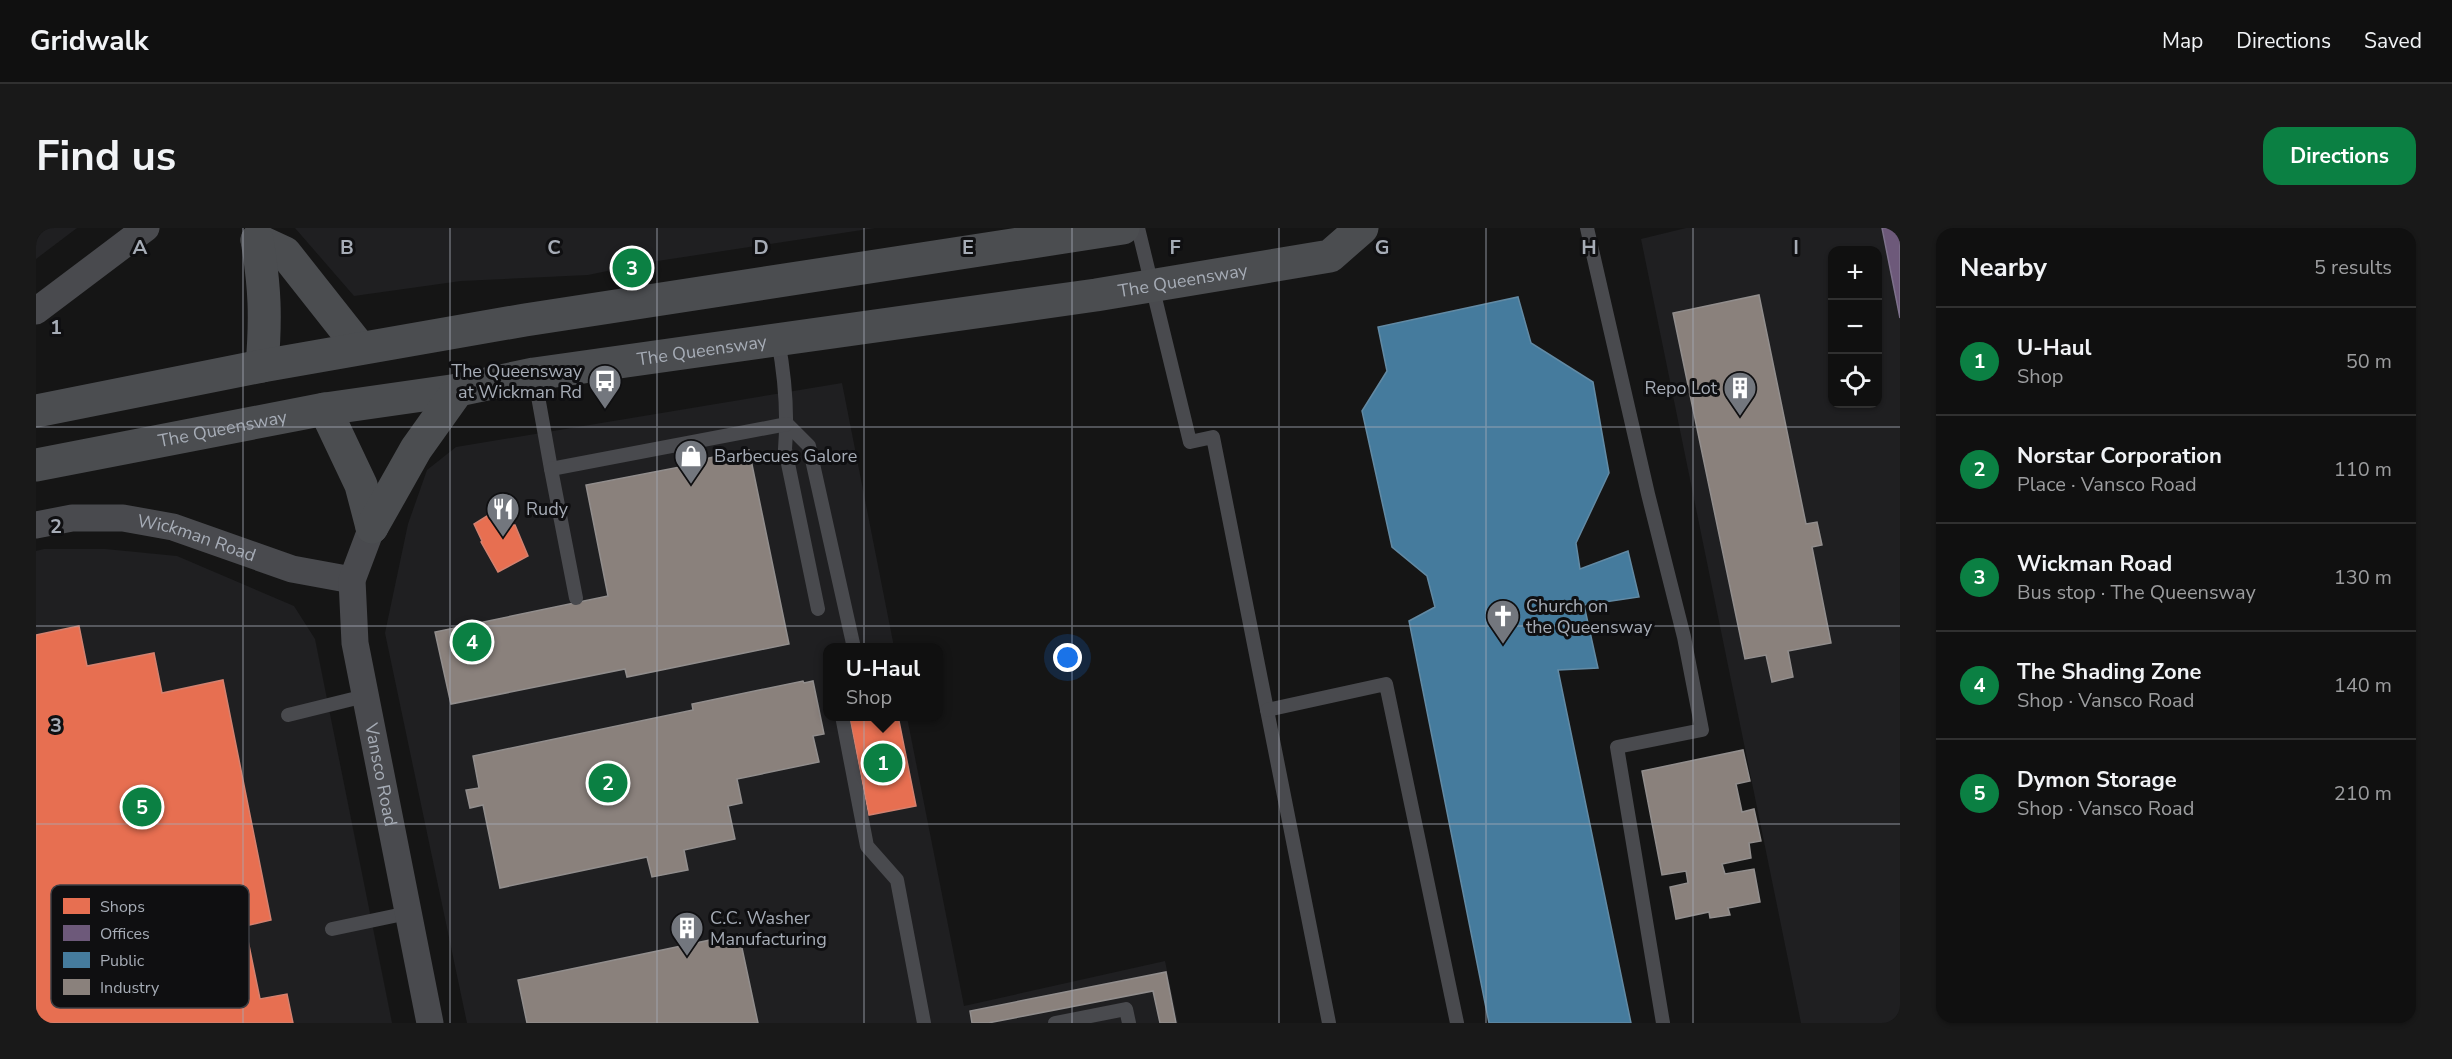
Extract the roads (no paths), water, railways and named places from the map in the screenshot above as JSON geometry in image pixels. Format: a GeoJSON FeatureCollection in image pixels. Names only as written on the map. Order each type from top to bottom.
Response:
{"type":"FeatureCollection","features":[{"type":"Feature","properties":{"kind":"main road"},"geometry":{"type":"LineString","coordinates":[[36,411],[262,366],[525,320],[1123,228]]}},
{"type":"Feature","properties":{"kind":"main road","name":"The Queensway"},"geometry":{"type":"LineString","coordinates":[[36,465],[325,410],[458,390],[534,374],[1151,286],[1330,256],[1362,228]]}},
{"type":"Feature","properties":{"kind":"main road"},"geometry":{"type":"LineString","coordinates":[[251,234],[285,253],[360,348]]}},
{"type":"Feature","properties":{"kind":"main road"},"geometry":{"type":"LineString","coordinates":[[251,234],[264,282],[266,317],[262,366]]}},
{"type":"Feature","properties":{"kind":"main road"},"geometry":{"type":"LineString","coordinates":[[372,527],[416,449],[458,390]]}},
{"type":"Feature","properties":{"kind":"main road"},"geometry":{"type":"LineString","coordinates":[[325,410],[361,485],[372,527]]}},
{"type":"Feature","properties":{"kind":"street"},"geometry":{"type":"LineString","coordinates":[[36,311],[146,228]]}},
{"type":"Feature","properties":{"kind":"street","name":"Wickman Road"},"geometry":{"type":"LineString","coordinates":[[36,525],[72,518],[123,518],[173,527],[292,569],[352,580]]}},
{"type":"Feature","properties":{"kind":"street","name":"Vansco Road"},"geometry":{"type":"LineString","coordinates":[[372,527],[352,580],[355,643],[430,1023]]}},
{"type":"Feature","properties":{"kind":"lane"},"geometry":{"type":"LineString","coordinates":[[1138,228],[1190,442],[1213,437],[1329,1023]]}},
{"type":"Feature","properties":{"kind":"lane"},"geometry":{"type":"LineString","coordinates":[[1587,228],[1648,494],[1684,637],[1702,730],[1617,747],[1663,1023]]}},
{"type":"Feature","properties":{"kind":"lane"},"geometry":{"type":"LineString","coordinates":[[778,340],[786,378],[785,450],[818,609]]}},
{"type":"Feature","properties":{"kind":"lane"},"geometry":{"type":"LineString","coordinates":[[534,374],[576,598]]}},
{"type":"Feature","properties":{"kind":"lane"},"geometry":{"type":"LineString","coordinates":[[550,469],[787,424]]}},
{"type":"Feature","properties":{"kind":"lane"},"geometry":{"type":"LineString","coordinates":[[787,424],[809,446],[853,643]]}},
{"type":"Feature","properties":{"kind":"lane"},"geometry":{"type":"LineString","coordinates":[[1267,710],[1386,684],[1457,1023]]}},
{"type":"Feature","properties":{"kind":"lane"},"geometry":{"type":"LineString","coordinates":[[288,715],[365,696]]}},
{"type":"Feature","properties":{"kind":"lane"},"geometry":{"type":"LineString","coordinates":[[843,721],[867,846],[897,880],[924,1023]]}},
{"type":"Feature","properties":{"kind":"lane"},"geometry":{"type":"LineString","coordinates":[[332,929],[408,913]]}},
{"type":"Feature","properties":{"kind":"lane"},"geometry":{"type":"LineString","coordinates":[[1055,1023],[1126,1009],[1129,1023]]}},
{"type":"Feature","properties":{"kind":"place","name":"Wickman Road"},"geometry":{"type":"Point","coordinates":[632,268]}},
{"type":"Feature","properties":{"kind":"place","name":"The Queensway at Wickman Rd"},"geometry":{"type":"Point","coordinates":[605,410]}},
{"type":"Feature","properties":{"kind":"place","name":"Repo Lot"},"geometry":{"type":"Point","coordinates":[1740,417]}},
{"type":"Feature","properties":{"kind":"place","name":"Barbecues Galore"},"geometry":{"type":"Point","coordinates":[691,485]}},
{"type":"Feature","properties":{"kind":"place","name":"Rudy"},"geometry":{"type":"Point","coordinates":[503,538]}},
{"type":"Feature","properties":{"kind":"place","name":"The Shading Zone"},"geometry":{"type":"Point","coordinates":[472,642]}},
{"type":"Feature","properties":{"kind":"place","name":"Church on the Queensway"},"geometry":{"type":"Point","coordinates":[1503,645]}},
{"type":"Feature","properties":{"kind":"place","name":"U-Haul"},"geometry":{"type":"Point","coordinates":[883,763]}},
{"type":"Feature","properties":{"kind":"place","name":"Norstar Corporation"},"geometry":{"type":"Point","coordinates":[608,783]}},
{"type":"Feature","properties":{"kind":"place","name":"Dymon Storage"},"geometry":{"type":"Point","coordinates":[142,807]}},
{"type":"Feature","properties":{"kind":"place","name":"C.C. Washer Manufacturing"},"geometry":{"type":"Point","coordinates":[687,957]}}]}
